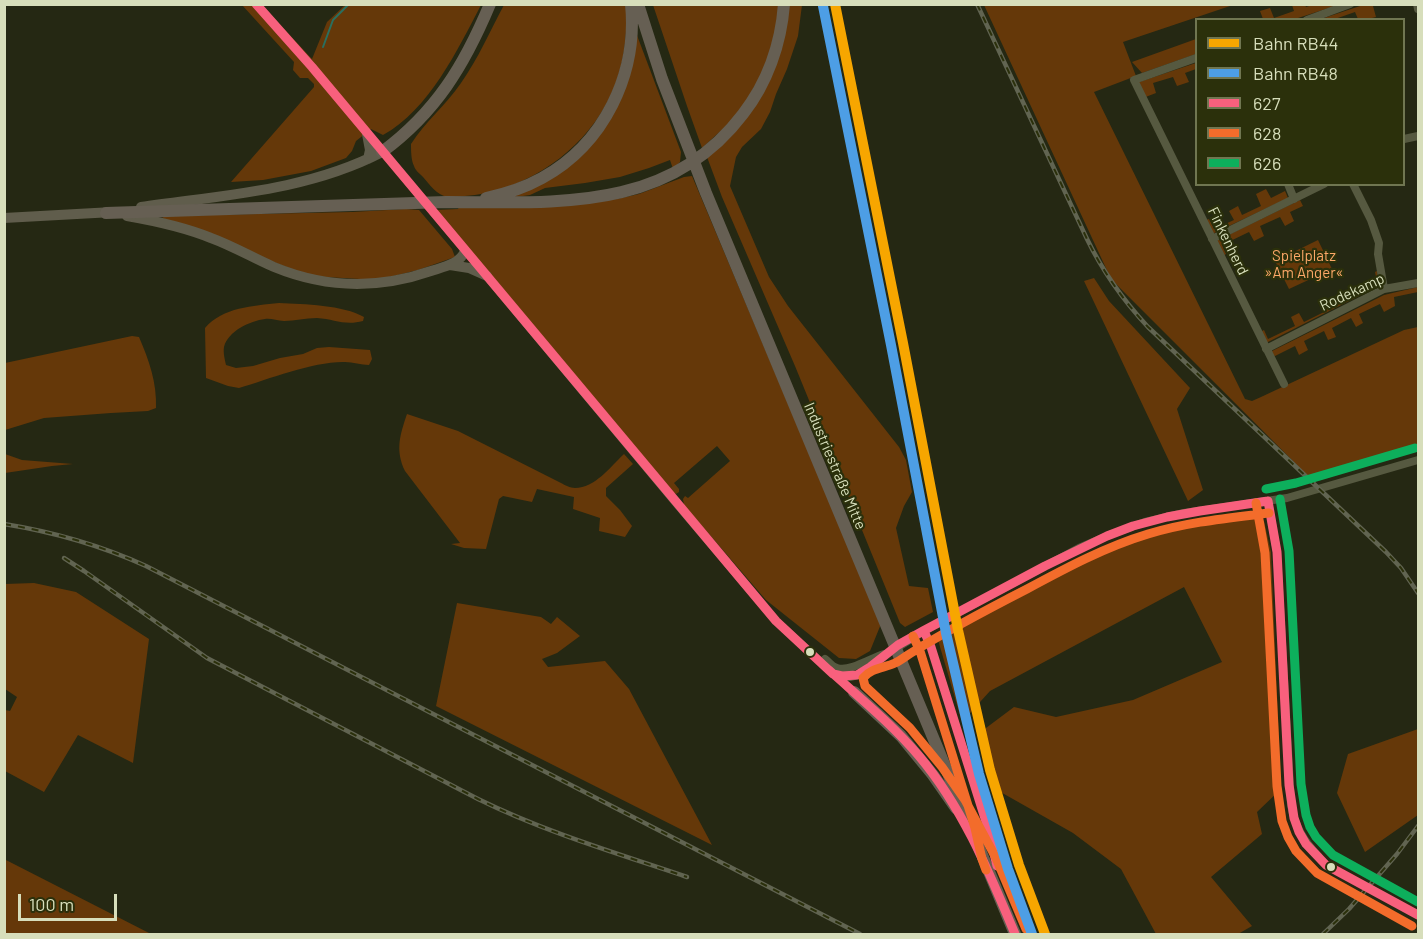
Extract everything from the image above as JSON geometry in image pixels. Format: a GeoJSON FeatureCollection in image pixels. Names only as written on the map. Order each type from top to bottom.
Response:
{"type":"FeatureCollection","features":[{"type":"Feature","properties":{"kind":"highway"},"geometry":{"type":"LineString","coordinates":[[382,152],[422,116],[456,74],[476,38],[490,4]]}},
{"type":"Feature","properties":{"kind":"highway"},"geometry":{"type":"LineString","coordinates":[[464,202],[495,196],[541,178],[568,160],[593,135],[612,105],[625,72],[631,42],[631,4]]}},
{"type":"Feature","properties":{"kind":"highway","name":"Industriestraße Mitte"},"geometry":{"type":"LineString","coordinates":[[638,4],[687,147],[1015,934]]}},
{"type":"Feature","properties":{"kind":"highway"},"geometry":{"type":"LineString","coordinates":[[106,213],[400,203],[576,200],[626,192],[653,183],[698,159],[718,142],[745,111],[766,75],[777,43],[784,4]]}},
{"type":"Feature","properties":{"kind":"highway"},"geometry":{"type":"LineString","coordinates":[[854,692],[901,736],[933,775],[955,807],[985,863]]}},
{"type":"Feature","properties":{"kind":"main road"},"geometry":{"type":"LineString","coordinates":[[367,134],[370,150],[368,159]]}},
{"type":"Feature","properties":{"kind":"main road"},"geometry":{"type":"LineString","coordinates":[[4,218],[106,213],[210,198],[300,182],[345,168],[382,152]]}},
{"type":"Feature","properties":{"kind":"main road"},"geometry":{"type":"LineString","coordinates":[[106,213],[181,227],[212,238],[283,270],[327,282],[353,284],[394,281],[450,265],[463,256],[465,251]]}},
{"type":"Feature","properties":{"kind":"main road"},"geometry":{"type":"LineString","coordinates":[[450,265],[469,268],[487,276]]}},
{"type":"Feature","properties":{"kind":"street"},"geometry":{"type":"LineString","coordinates":[[256,4],[312,67],[776,621],[854,692]]}},
{"type":"Feature","properties":{"kind":"street"},"geometry":{"type":"LineString","coordinates":[[1320,17],[1350,4]]}},
{"type":"Feature","properties":{"kind":"street"},"geometry":{"type":"LineString","coordinates":[[1417,4],[1419,9]]}},
{"type":"Feature","properties":{"kind":"street","name":"Finkenherd"},"geometry":{"type":"LineString","coordinates":[[1195,59],[1134,80],[1284,384]]}},
{"type":"Feature","properties":{"kind":"street"},"geometry":{"type":"LineString","coordinates":[[1289,186],[1294,199]]}},
{"type":"Feature","properties":{"kind":"street"},"geometry":{"type":"LineString","coordinates":[[1212,239],[1320,186]]}},
{"type":"Feature","properties":{"kind":"street"},"geometry":{"type":"LineString","coordinates":[[1354,186],[1371,220],[1379,243],[1378,254],[1384,289]]}},
{"type":"Feature","properties":{"kind":"street","name":"Rodekamp"},"geometry":{"type":"LineString","coordinates":[[1266,349],[1384,289],[1419,283]]}},
{"type":"Feature","properties":{"kind":"street"},"geometry":{"type":"LineString","coordinates":[[834,674],[850,677],[866,671],[890,651],[924,631],[1079,548],[1112,534],[1145,522],[1184,513],[1299,495],[1419,460]]}},
{"type":"Feature","properties":{"kind":"street"},"geometry":{"type":"LineString","coordinates":[[1268,501],[1278,563],[1291,805],[1299,832],[1306,844],[1319,857]]}},
{"type":"Feature","properties":{"kind":"street"},"geometry":{"type":"LineString","coordinates":[[769,611],[838,669],[855,667],[890,651]]}},
{"type":"Feature","properties":{"kind":"street"},"geometry":{"type":"LineString","coordinates":[[854,692],[850,677],[855,667]]}},
{"type":"Feature","properties":{"kind":"green space"},"geometry":{"type":"Polygon","coordinates":[[[242,5],[262,5],[312,59],[327,22],[345,5],[481,5],[441,77],[414,110],[399,124],[383,135],[371,129],[356,141],[346,158],[311,171],[263,180],[231,182],[314,87],[308,78],[300,78],[293,70],[294,62],[242,5]]]}},
{"type":"Feature","properties":{"kind":"green space"},"geometry":{"type":"Polygon","coordinates":[[[504,5],[626,5],[625,48],[619,75],[601,113],[589,130],[575,145],[542,170],[505,188],[465,196],[443,196],[415,169],[411,144],[467,74],[504,5]]]}},
{"type":"Feature","properties":{"kind":"green space"},"geometry":{"type":"Polygon","coordinates":[[[653,5],[779,5],[777,24],[766,66],[739,114],[702,148],[687,106],[653,5]]]}},
{"type":"Feature","properties":{"kind":"green space"},"geometry":{"type":"Polygon","coordinates":[[[788,5],[802,5],[798,36],[770,112],[761,129],[742,147],[736,157],[730,186],[769,277],[788,306],[899,447],[906,460],[912,492],[896,528],[909,586],[928,588],[933,612],[905,627],[900,623],[707,157],[748,113],[788,5]]]}},
{"type":"Feature","properties":{"kind":"green space"},"geometry":{"type":"Polygon","coordinates":[[[984,5],[1233,5],[1123,42],[1136,76],[1094,92],[1245,399],[1252,401],[1404,330],[1418,327],[1418,450],[1314,482],[1111,279],[984,5]]]}},
{"type":"Feature","properties":{"kind":"green space"},"geometry":{"type":"Polygon","coordinates":[[[1292,5],[1305,5],[1306,7],[1338,5],[1298,18],[1274,18],[1294,11],[1292,5]]]}},
{"type":"Feature","properties":{"kind":"green space"},"geometry":{"type":"Polygon","coordinates":[[[1363,5],[1377,5],[1373,6],[1376,17],[1372,18],[1358,18],[1355,12],[1338,18],[1324,18],[1363,5]]]}},
{"type":"Feature","properties":{"kind":"green space"},"geometry":{"type":"Polygon","coordinates":[[[1270,8],[1274,18],[1263,18],[1260,11],[1270,8]]]}},
{"type":"Feature","properties":{"kind":"green space"},"geometry":{"type":"Polygon","coordinates":[[[635,30],[681,152],[680,162],[673,169],[670,160],[620,177],[545,188],[530,195],[495,200],[520,192],[602,129],[635,30]]]}},
{"type":"Feature","properties":{"kind":"green space"},"geometry":{"type":"Polygon","coordinates":[[[1195,39],[1195,54],[1142,73],[1132,62],[1195,39]]]}},
{"type":"Feature","properties":{"kind":"green space"},"geometry":{"type":"Polygon","coordinates":[[[1195,63],[1195,69],[1185,73],[1189,82],[1177,86],[1173,77],[1153,83],[1156,93],[1143,98],[1136,83],[1195,63]]]}},
{"type":"Feature","properties":{"kind":"green space"},"geometry":{"type":"Polygon","coordinates":[[[692,176],[881,624],[870,651],[856,659],[839,658],[766,600],[684,505],[685,496],[688,498],[730,461],[717,446],[674,483],[679,492],[676,494],[673,492],[435,210],[617,199],[692,176]]]}},
{"type":"Feature","properties":{"kind":"green space"},"geometry":{"type":"Polygon","coordinates":[[[1266,189],[1271,198],[1285,191],[1288,198],[1210,235],[1203,221],[1209,219],[1214,229],[1234,220],[1229,211],[1238,206],[1242,215],[1261,206],[1256,194],[1266,189]]]}},
{"type":"Feature","properties":{"kind":"green space"},"geometry":{"type":"Polygon","coordinates":[[[1300,200],[1303,206],[1290,212],[1294,221],[1285,226],[1280,217],[1260,226],[1264,236],[1254,241],[1249,232],[1222,245],[1226,254],[1221,257],[1214,242],[1300,200]]]}},
{"type":"Feature","properties":{"kind":"green space"},"geometry":{"type":"Polygon","coordinates":[[[419,210],[452,249],[455,257],[418,270],[377,280],[309,276],[162,218],[165,216],[419,210]]]}},
{"type":"Feature","properties":{"kind":"green space","name":"Spielplatz »Am Anger«"},"geometry":{"type":"Polygon","coordinates":[[[1318,240],[1332,269],[1289,289],[1275,261],[1318,240]]]}},
{"type":"Feature","properties":{"kind":"green space"},"geometry":{"type":"Polygon","coordinates":[[[1377,271],[1379,284],[1377,287],[1359,292],[1359,296],[1264,344],[1258,333],[1264,330],[1268,339],[1295,326],[1291,317],[1299,313],[1304,322],[1324,312],[1320,302],[1328,299],[1333,307],[1352,298],[1348,289],[1377,282],[1375,272],[1377,271]]]}},
{"type":"Feature","properties":{"kind":"green space"},"geometry":{"type":"Polygon","coordinates":[[[1094,278],[1109,301],[1190,388],[1177,409],[1203,490],[1188,501],[1084,281],[1094,278]]]}},
{"type":"Feature","properties":{"kind":"green space"},"geometry":{"type":"Polygon","coordinates":[[[1418,287],[1418,292],[1394,297],[1395,306],[1384,312],[1380,304],[1359,314],[1363,323],[1356,327],[1351,318],[1332,328],[1336,337],[1328,340],[1324,331],[1304,341],[1308,350],[1299,355],[1295,346],[1275,356],[1268,353],[1384,295],[1418,287]]]}},
{"type":"Feature","properties":{"kind":"green space"},"geometry":{"type":"Polygon","coordinates":[[[279,303],[334,308],[364,317],[363,321],[351,323],[317,318],[284,321],[267,319],[253,322],[240,328],[226,341],[224,356],[226,365],[236,368],[253,366],[303,354],[317,348],[329,347],[370,350],[372,359],[369,365],[345,362],[320,364],[239,388],[206,378],[205,328],[212,321],[229,312],[279,303]]]}},
{"type":"Feature","properties":{"kind":"green space"},"geometry":{"type":"Polygon","coordinates":[[[132,336],[139,337],[149,363],[154,381],[156,408],[148,411],[44,418],[5,430],[5,363],[132,336]]]}},
{"type":"Feature","properties":{"kind":"green space"},"geometry":{"type":"Polygon","coordinates":[[[407,414],[458,431],[573,488],[596,481],[624,454],[633,464],[606,488],[606,496],[632,526],[625,537],[599,531],[600,518],[573,509],[574,497],[537,489],[532,502],[503,496],[499,499],[486,549],[464,548],[451,544],[460,543],[405,471],[402,463],[399,449],[407,414]]]}},
{"type":"Feature","properties":{"kind":"green space"},"geometry":{"type":"Polygon","coordinates":[[[5,454],[22,460],[73,464],[5,473],[5,454]]]}},
{"type":"Feature","properties":{"kind":"green space"},"geometry":{"type":"Polygon","coordinates":[[[1246,514],[1264,521],[1271,552],[1281,789],[1257,812],[1262,834],[1211,877],[1252,926],[1238,934],[1156,934],[1121,869],[1073,833],[997,790],[982,731],[1014,707],[1056,717],[1133,700],[1222,662],[1184,587],[990,691],[962,722],[938,640],[955,632],[990,609],[1007,594],[1126,537],[1246,514]]]}},
{"type":"Feature","properties":{"kind":"green space"},"geometry":{"type":"Polygon","coordinates":[[[34,583],[76,592],[149,639],[133,763],[78,735],[44,792],[5,771],[5,710],[10,711],[17,697],[5,689],[5,584],[34,583]]]}},
{"type":"Feature","properties":{"kind":"green space"},"geometry":{"type":"Polygon","coordinates":[[[457,603],[541,617],[551,624],[557,617],[580,636],[557,653],[542,659],[548,667],[605,661],[629,689],[712,845],[436,706],[457,603]]]}},
{"type":"Feature","properties":{"kind":"green space"},"geometry":{"type":"Polygon","coordinates":[[[1418,729],[1418,815],[1365,852],[1337,793],[1348,754],[1418,729]]]}},
{"type":"Feature","properties":{"kind":"green space"},"geometry":{"type":"Polygon","coordinates":[[[4,859],[151,934],[5,934],[4,859]]]}},
{"type":"Feature","properties":{"kind":"waterway"},"geometry":{"type":"LineString","coordinates":[[323,47],[333,20],[349,4]]}},
{"type":"Feature","properties":{"kind":"railway"},"geometry":{"type":"LineString","coordinates":[[977,4],[1087,239],[1122,296],[1148,327],[1386,552],[1401,568],[1418,593]]}},
{"type":"Feature","properties":{"kind":"railway"},"geometry":{"type":"LineString","coordinates":[[4,524],[76,540],[146,566],[860,934]]}},
{"type":"Feature","properties":{"kind":"railway"},"geometry":{"type":"LineString","coordinates":[[64,558],[207,658],[478,799],[555,832],[687,877]]}},
{"type":"Feature","properties":{"kind":"railway"},"geometry":{"type":"LineString","coordinates":[[1323,934],[1349,909],[1418,826]]}},
{"type":"Feature","properties":{"kind":"rail line","name":"RB44"},"geometry":{"type":"LineString","coordinates":[[835,4],[958,630],[990,770],[1019,865],[1045,934]]}},
{"type":"Feature","properties":{"kind":"rail line","name":"RB48"},"geometry":{"type":"LineString","coordinates":[[823,6],[946,633],[979,774],[1008,869],[1032,934]]}},
{"type":"Feature","properties":{"kind":"transit line","name":"627"},"geometry":{"type":"LineString","coordinates":[[256,4],[312,67],[776,621],[833,674],[857,675],[898,645],[923,631],[1107,536],[1167,517],[1268,501]]}},
{"type":"Feature","properties":{"kind":"transit line","name":"626"},"geometry":{"type":"LineString","coordinates":[[1266,489],[1296,483],[1415,448]]}},
{"type":"Feature","properties":{"kind":"transit line","name":"626"},"geometry":{"type":"LineString","coordinates":[[1280,499],[1289,551],[1301,784],[1310,827],[1333,855],[1418,902]]}},
{"type":"Feature","properties":{"kind":"transit line","name":"627"},"geometry":{"type":"LineString","coordinates":[[1268,501],[1277,552],[1289,785],[1294,818],[1299,832],[1306,844],[1326,865],[1418,915]]}},
{"type":"Feature","properties":{"kind":"transit line","name":"628"},"geometry":{"type":"LineString","coordinates":[[1256,503],[1265,553],[1277,786],[1282,821],[1296,851],[1317,873],[1412,926]]}},
{"type":"Feature","properties":{"kind":"transit line","name":"628"},"geometry":{"type":"LineString","coordinates":[[1026,929],[996,858],[965,800],[910,728],[865,686],[863,678],[874,670],[897,662],[925,644],[1056,573],[1116,545],[1178,526],[1269,513]]}},
{"type":"Feature","properties":{"kind":"transit line","name":"627"},"geometry":{"type":"LineString","coordinates":[[924,631],[987,825],[997,866]]}},
{"type":"Feature","properties":{"kind":"transit line","name":"628"},"geometry":{"type":"LineString","coordinates":[[913,636],[920,651],[986,870]]}},
{"type":"Feature","properties":{"kind":"transit line","name":"627"},"geometry":{"type":"LineString","coordinates":[[829,670],[898,733],[935,776],[974,841],[1015,934]]}}]}
